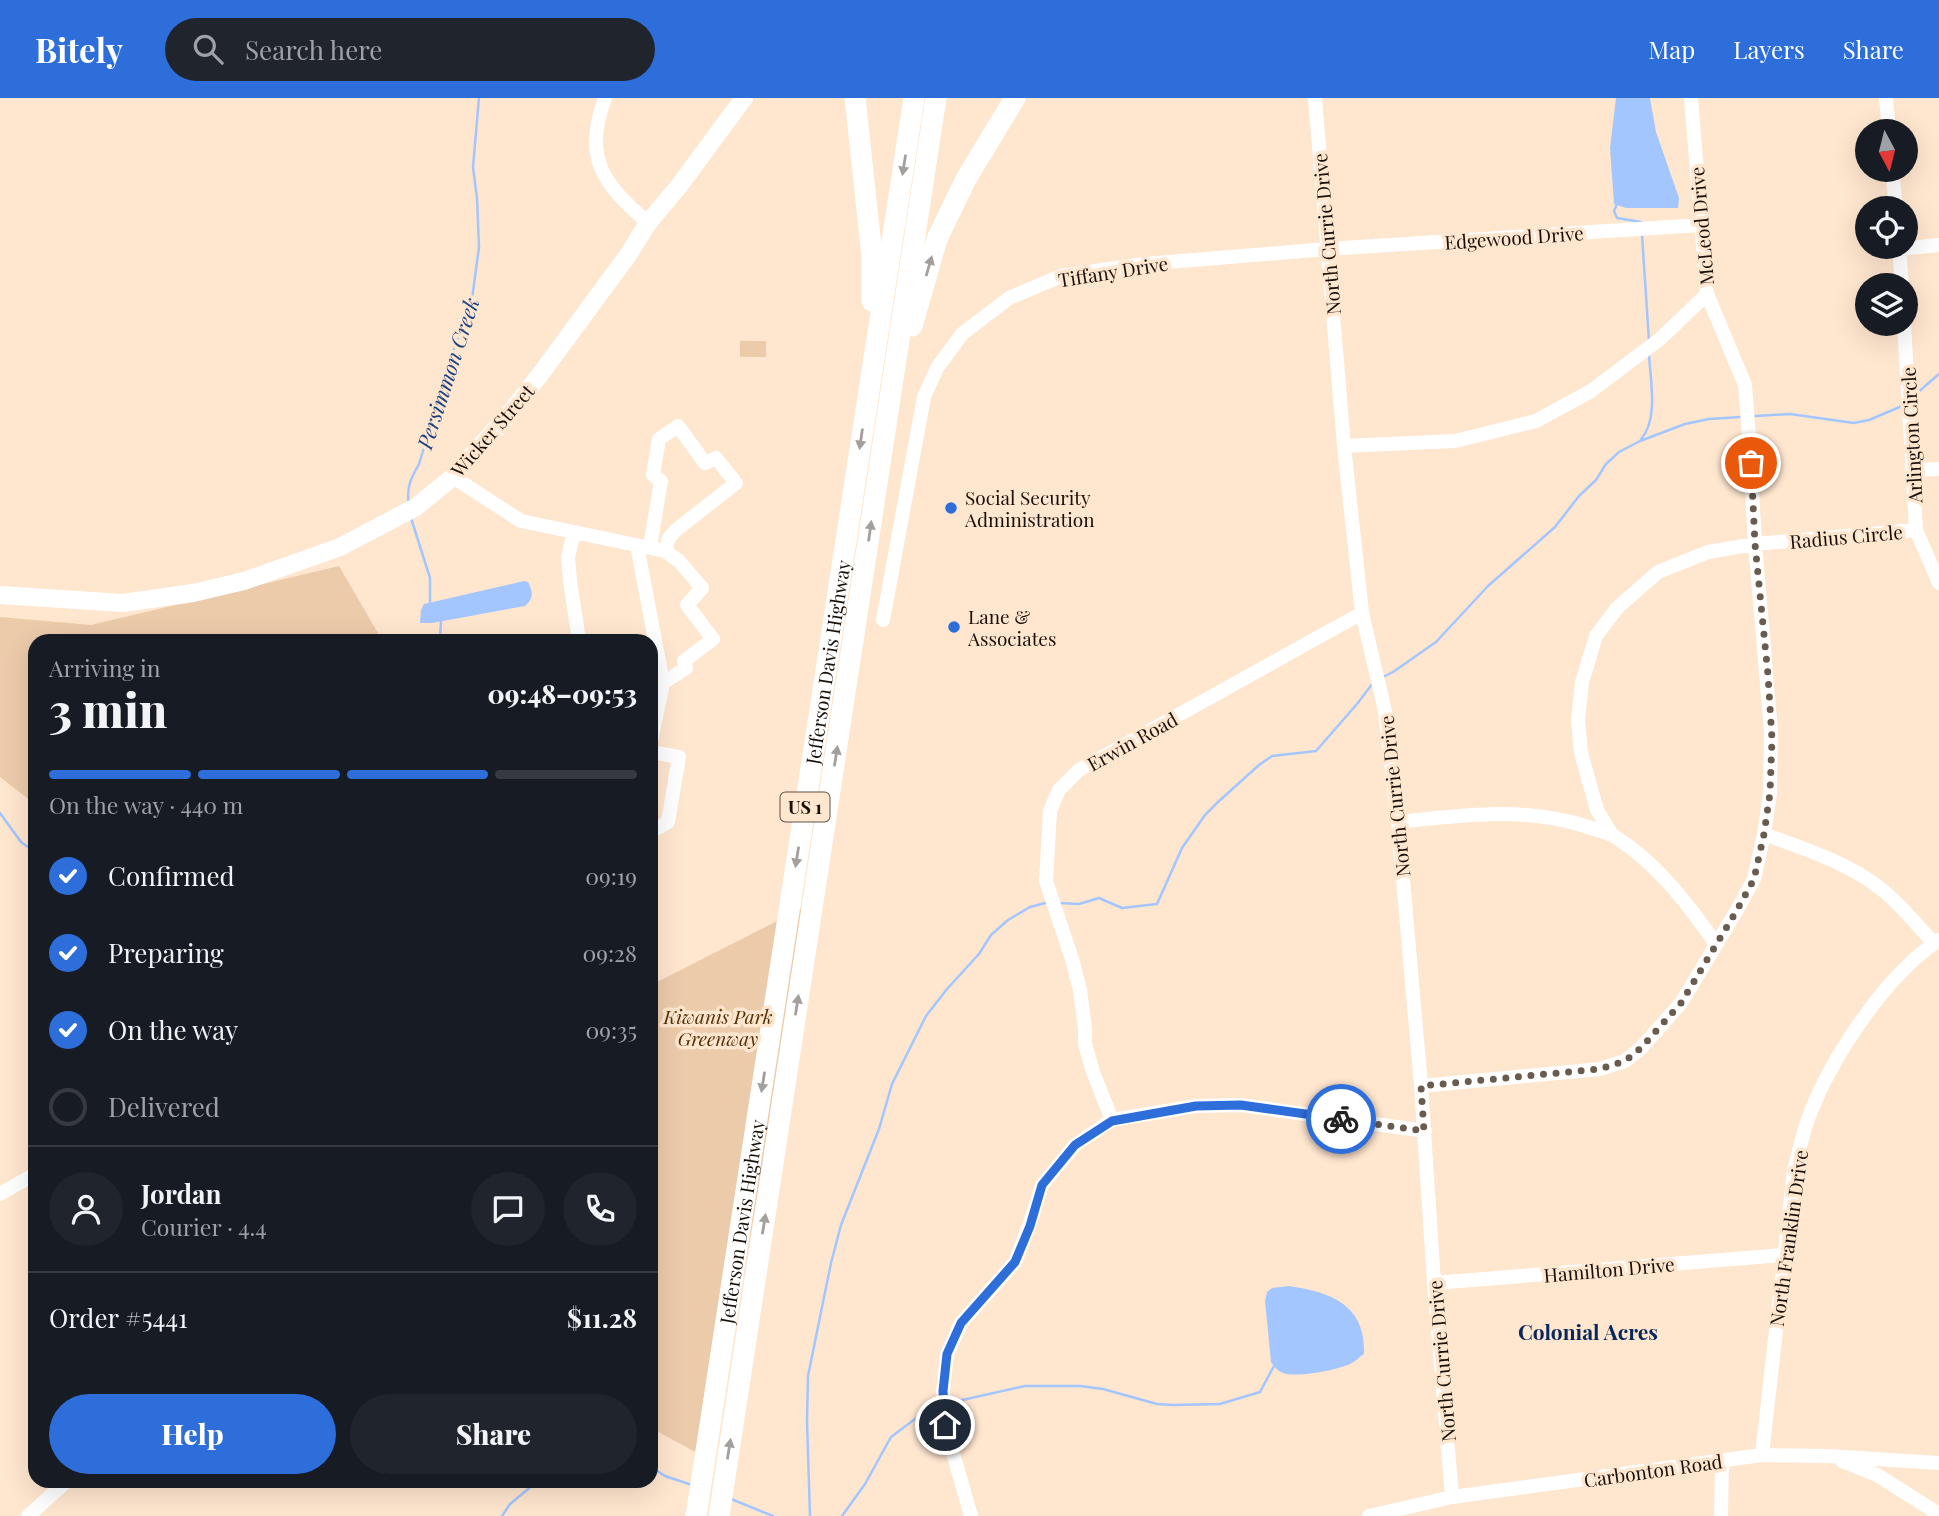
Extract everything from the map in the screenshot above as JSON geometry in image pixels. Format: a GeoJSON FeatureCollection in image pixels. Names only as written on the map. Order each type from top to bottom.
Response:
{"type":"FeatureCollection","features":[{"type":"Feature","properties":{"kind":"highway"},"geometry":{"type":"LineString","coordinates":[[855,98],[872,256],[873,294],[867,394]]}},
{"type":"Feature","properties":{"kind":"highway","name":"Jefferson Davis Highway"},"geometry":{"type":"LineString","coordinates":[[696,1516],[914,98]]}},
{"type":"Feature","properties":{"kind":"highway","name":"Jefferson Davis Highway"},"geometry":{"type":"LineString","coordinates":[[719,1516],[936,98]]}},
{"type":"Feature","properties":{"kind":"highway"},"geometry":{"type":"LineString","coordinates":[[886,426],[937,239],[966,180],[1015,98]]}},
{"type":"Feature","properties":{"kind":"main road","name":"Wicker Street"},"geometry":{"type":"LineString","coordinates":[[0,595],[123,603],[193,593],[244,581],[340,547],[416,507],[453,477],[482,446],[542,372],[628,255],[648,223],[744,98]]}},
{"type":"Feature","properties":{"kind":"street"},"geometry":{"type":"LineString","coordinates":[[606,98],[597,121],[597,161],[614,191],[648,223]]}},
{"type":"Feature","properties":{"kind":"street","name":"North Currie Drive"},"geometry":{"type":"LineString","coordinates":[[1315,98],[1344,446],[1362,613],[1385,711],[1398,822],[1452,1497]]}},
{"type":"Feature","properties":{"kind":"street","name":"McLeod Drive"},"geometry":{"type":"LineString","coordinates":[[1421,1086],[1600,1069],[1625,1061],[1641,1048],[1681,1003],[1754,879],[1770,793],[1772,739],[1755,544],[1749,433],[1745,385],[1707,295],[1690,98]]}},
{"type":"Feature","properties":{"kind":"street"},"geometry":{"type":"LineString","coordinates":[[1886,98],[1888,119]]}},
{"type":"Feature","properties":{"kind":"street","name":"Edgewood Drive"},"geometry":{"type":"LineString","coordinates":[[1327,249],[1701,225]]}},
{"type":"Feature","properties":{"kind":"street"},"geometry":{"type":"LineString","coordinates":[[1918,247],[1939,245]]}},
{"type":"Feature","properties":{"kind":"street","name":"Tiffany Drive"},"geometry":{"type":"LineString","coordinates":[[883,620],[924,397],[937,369],[962,334],[1009,298],[1061,275],[1144,264],[1327,249]]}},
{"type":"Feature","properties":{"kind":"street"},"geometry":{"type":"LineString","coordinates":[[1344,446],[1455,441],[1536,421],[1591,391],[1660,339],[1707,295]]}},
{"type":"Feature","properties":{"kind":"street","name":"Arlington Circle"},"geometry":{"type":"LineString","coordinates":[[1905,336],[1916,530],[1939,583]]}},
{"type":"Feature","properties":{"kind":"street"},"geometry":{"type":"LineString","coordinates":[[656,634],[643,546],[661,481],[653,475],[659,439],[678,426],[705,463],[716,458],[736,483],[676,530],[669,538],[665,551]]}},
{"type":"Feature","properties":{"kind":"street"},"geometry":{"type":"LineString","coordinates":[[1913,470],[1939,469]]}},
{"type":"Feature","properties":{"kind":"street"},"geometry":{"type":"LineString","coordinates":[[453,477],[521,521],[665,551],[679,561],[702,588],[687,605],[713,639],[684,661],[686,668],[663,683]]}},
{"type":"Feature","properties":{"kind":"street","name":"Radius Circle"},"geometry":{"type":"LineString","coordinates":[[1612,835],[1597,810],[1581,753],[1578,720],[1581,682],[1595,636],[1617,608],[1658,572],[1708,552],[1755,544],[1916,530]]}},
{"type":"Feature","properties":{"kind":"street"},"geometry":{"type":"LineString","coordinates":[[574,532],[568,557],[578,634]]}},
{"type":"Feature","properties":{"kind":"street","name":"Erwin Road"},"geometry":{"type":"LineString","coordinates":[[1112,1121],[1085,1044],[1080,990],[1046,881],[1050,811],[1059,790],[1079,770],[1362,613]]}},
{"type":"Feature","properties":{"kind":"street"},"geometry":{"type":"LineString","coordinates":[[658,649],[663,683],[658,707]]}},
{"type":"Feature","properties":{"kind":"street"},"geometry":{"type":"LineString","coordinates":[[658,753],[679,757],[668,822],[658,828]]}},
{"type":"Feature","properties":{"kind":"street"},"geometry":{"type":"LineString","coordinates":[[1398,822],[1485,813],[1525,814],[1566,819],[1612,835],[1657,870],[1688,904],[1716,944]]}},
{"type":"Feature","properties":{"kind":"street"},"geometry":{"type":"LineString","coordinates":[[1764,834],[1852,870],[1882,890],[1937,942]]}},
{"type":"Feature","properties":{"kind":"street","name":"North Franklin Drive"},"geometry":{"type":"LineString","coordinates":[[1762,1455],[1794,1170],[1806,1126],[1823,1086],[1846,1045],[1880,995],[1911,963],[1937,942]]}},
{"type":"Feature","properties":{"kind":"street"},"geometry":{"type":"LineString","coordinates":[[971,1516],[945,1425],[943,1391],[947,1354],[961,1323],[1015,1262],[1030,1226],[1042,1185],[1075,1145],[1112,1121],[1196,1106],[1241,1105],[1424,1131]]}},
{"type":"Feature","properties":{"kind":"street"},"geometry":{"type":"LineString","coordinates":[[0,1194],[28,1178]]}},
{"type":"Feature","properties":{"kind":"street","name":"Hamilton Drive"},"geometry":{"type":"LineString","coordinates":[[1434,1283],[1784,1255]]}},
{"type":"Feature","properties":{"kind":"street","name":"Carbonton Road"},"geometry":{"type":"LineString","coordinates":[[1369,1516],[1452,1497],[1762,1455],[1939,1463]]}},
{"type":"Feature","properties":{"kind":"street"},"geometry":{"type":"LineString","coordinates":[[1828,1456],[1877,1475],[1939,1514]]}},
{"type":"Feature","properties":{"kind":"street"},"geometry":{"type":"LineString","coordinates":[[1721,1516],[1722,1461]]}},
{"type":"Feature","properties":{"kind":"street"},"geometry":{"type":"LineString","coordinates":[[29,1516],[59,1488]]}},
{"type":"Feature","properties":{"kind":"green space"},"geometry":{"type":"Polygon","coordinates":[[[740,341],[766,341],[766,357],[740,357],[740,341]]]}},
{"type":"Feature","properties":{"kind":"green space"},"geometry":{"type":"Polygon","coordinates":[[[339,566],[379,634],[28,634],[28,799],[0,777],[0,617],[91,625],[339,566]]]}},
{"type":"Feature","properties":{"kind":"green space","name":"Kiwanis Park Greenway"},"geometry":{"type":"Polygon","coordinates":[[[805,907],[712,1461],[658,1432],[658,981],[805,907]]]}},
{"type":"Feature","properties":{"kind":"water"},"geometry":{"type":"Polygon","coordinates":[[[1616,98],[1650,98],[1656,132],[1679,198],[1678,208],[1626,208],[1614,204],[1610,148],[1616,98]]]}},
{"type":"Feature","properties":{"kind":"water"},"geometry":{"type":"Polygon","coordinates":[[[528,582],[532,595],[525,606],[420,623],[424,604],[528,582]]]}},
{"type":"Feature","properties":{"kind":"water"},"geometry":{"type":"Polygon","coordinates":[[[1289,1286],[1319,1292],[1343,1304],[1359,1324],[1364,1354],[1350,1364],[1316,1373],[1297,1375],[1276,1369],[1271,1362],[1265,1301],[1267,1292],[1272,1288],[1289,1286]]]}},
{"type":"Feature","properties":{"kind":"waterway","name":"Persimmon Creek"},"geometry":{"type":"LineString","coordinates":[[409,504],[410,483],[419,464],[472,299],[479,247],[473,167],[479,98]]}},
{"type":"Feature","properties":{"kind":"waterway"},"geometry":{"type":"LineString","coordinates":[[1617,204],[1614,211],[1617,218],[1641,222]]}},
{"type":"Feature","properties":{"kind":"waterway"},"geometry":{"type":"LineString","coordinates":[[1642,235],[1649,341]]}},
{"type":"Feature","properties":{"kind":"waterway"},"geometry":{"type":"LineString","coordinates":[[1641,439],[1647,431],[1652,410],[1649,354]]}},
{"type":"Feature","properties":{"kind":"waterway"},"geometry":{"type":"LineString","coordinates":[[1916,394],[1939,374]]}},
{"type":"Feature","properties":{"kind":"waterway"},"geometry":{"type":"LineString","coordinates":[[1755,416],[1790,414],[1854,423],[1869,420],[1902,406]]}},
{"type":"Feature","properties":{"kind":"waterway"},"geometry":{"type":"LineString","coordinates":[[1381,678],[1436,642],[1488,586],[1555,527],[1619,452],[1685,424],[1740,417]]}},
{"type":"Feature","properties":{"kind":"waterway","name":"Persimmon Creek"},"geometry":{"type":"LineString","coordinates":[[411,518],[430,578],[430,602]]}},
{"type":"Feature","properties":{"kind":"waterway","name":"Persimmon Creek"},"geometry":{"type":"LineString","coordinates":[[440,634],[441,620]]}},
{"type":"Feature","properties":{"kind":"waterway"},"geometry":{"type":"LineString","coordinates":[[1059,903],[1079,904],[1099,898],[1122,908],[1157,904],[1182,848],[1205,815],[1272,756],[1316,751],[1373,683]]}},
{"type":"Feature","properties":{"kind":"waterway"},"geometry":{"type":"LineString","coordinates":[[0,813],[21,842],[28,847]]}},
{"type":"Feature","properties":{"kind":"waterway"},"geometry":{"type":"LineString","coordinates":[[810,1516],[808,1376],[841,1225],[879,1129],[892,1084],[926,1016],[979,954],[991,935],[1008,920],[1030,907],[1049,902]]}},
{"type":"Feature","properties":{"kind":"waterway"},"geometry":{"type":"LineString","coordinates":[[949,1403],[1025,1386],[1080,1386],[1103,1389],[1157,1404],[1220,1404],[1260,1392],[1274,1366]]}},
{"type":"Feature","properties":{"kind":"waterway"},"geometry":{"type":"LineString","coordinates":[[842,1516],[865,1484],[891,1437],[927,1410],[939,1406]]}},
{"type":"Feature","properties":{"kind":"waterway"},"geometry":{"type":"LineString","coordinates":[[658,1472],[692,1485]]}},
{"type":"Feature","properties":{"kind":"waterway"},"geometry":{"type":"LineString","coordinates":[[502,1516],[510,1504],[529,1488]]}},
{"type":"Feature","properties":{"kind":"waterway"},"geometry":{"type":"LineString","coordinates":[[731,1499],[773,1516]]}},
{"type":"Feature","properties":{"kind":"way so far"},"geometry":{"type":"LineString","coordinates":[[1341,1119],[1424,1131],[1421,1086],[1600,1069],[1625,1061],[1641,1048],[1681,1003],[1754,879],[1770,793],[1772,731],[1755,544],[1751,463]]}},
{"type":"Feature","properties":{"kind":"place","name":"Social Security Administration"},"geometry":{"type":"Point","coordinates":[951,508]}},
{"type":"Feature","properties":{"kind":"place","name":"Lane & Associates"},"geometry":{"type":"Point","coordinates":[954,627]}},
{"type":"Feature","properties":{"kind":"district","name":"Colonial Acres"},"geometry":{"type":"Point","coordinates":[1588,1331]}},
{"type":"Feature","properties":{"kind":"route"},"geometry":{"type":"LineString","coordinates":[[945,1425],[942,1405],[947,1354],[961,1323],[1015,1262],[1030,1226],[1042,1185],[1075,1145],[1112,1121],[1196,1106],[1241,1105],[1341,1119]]}}]}
